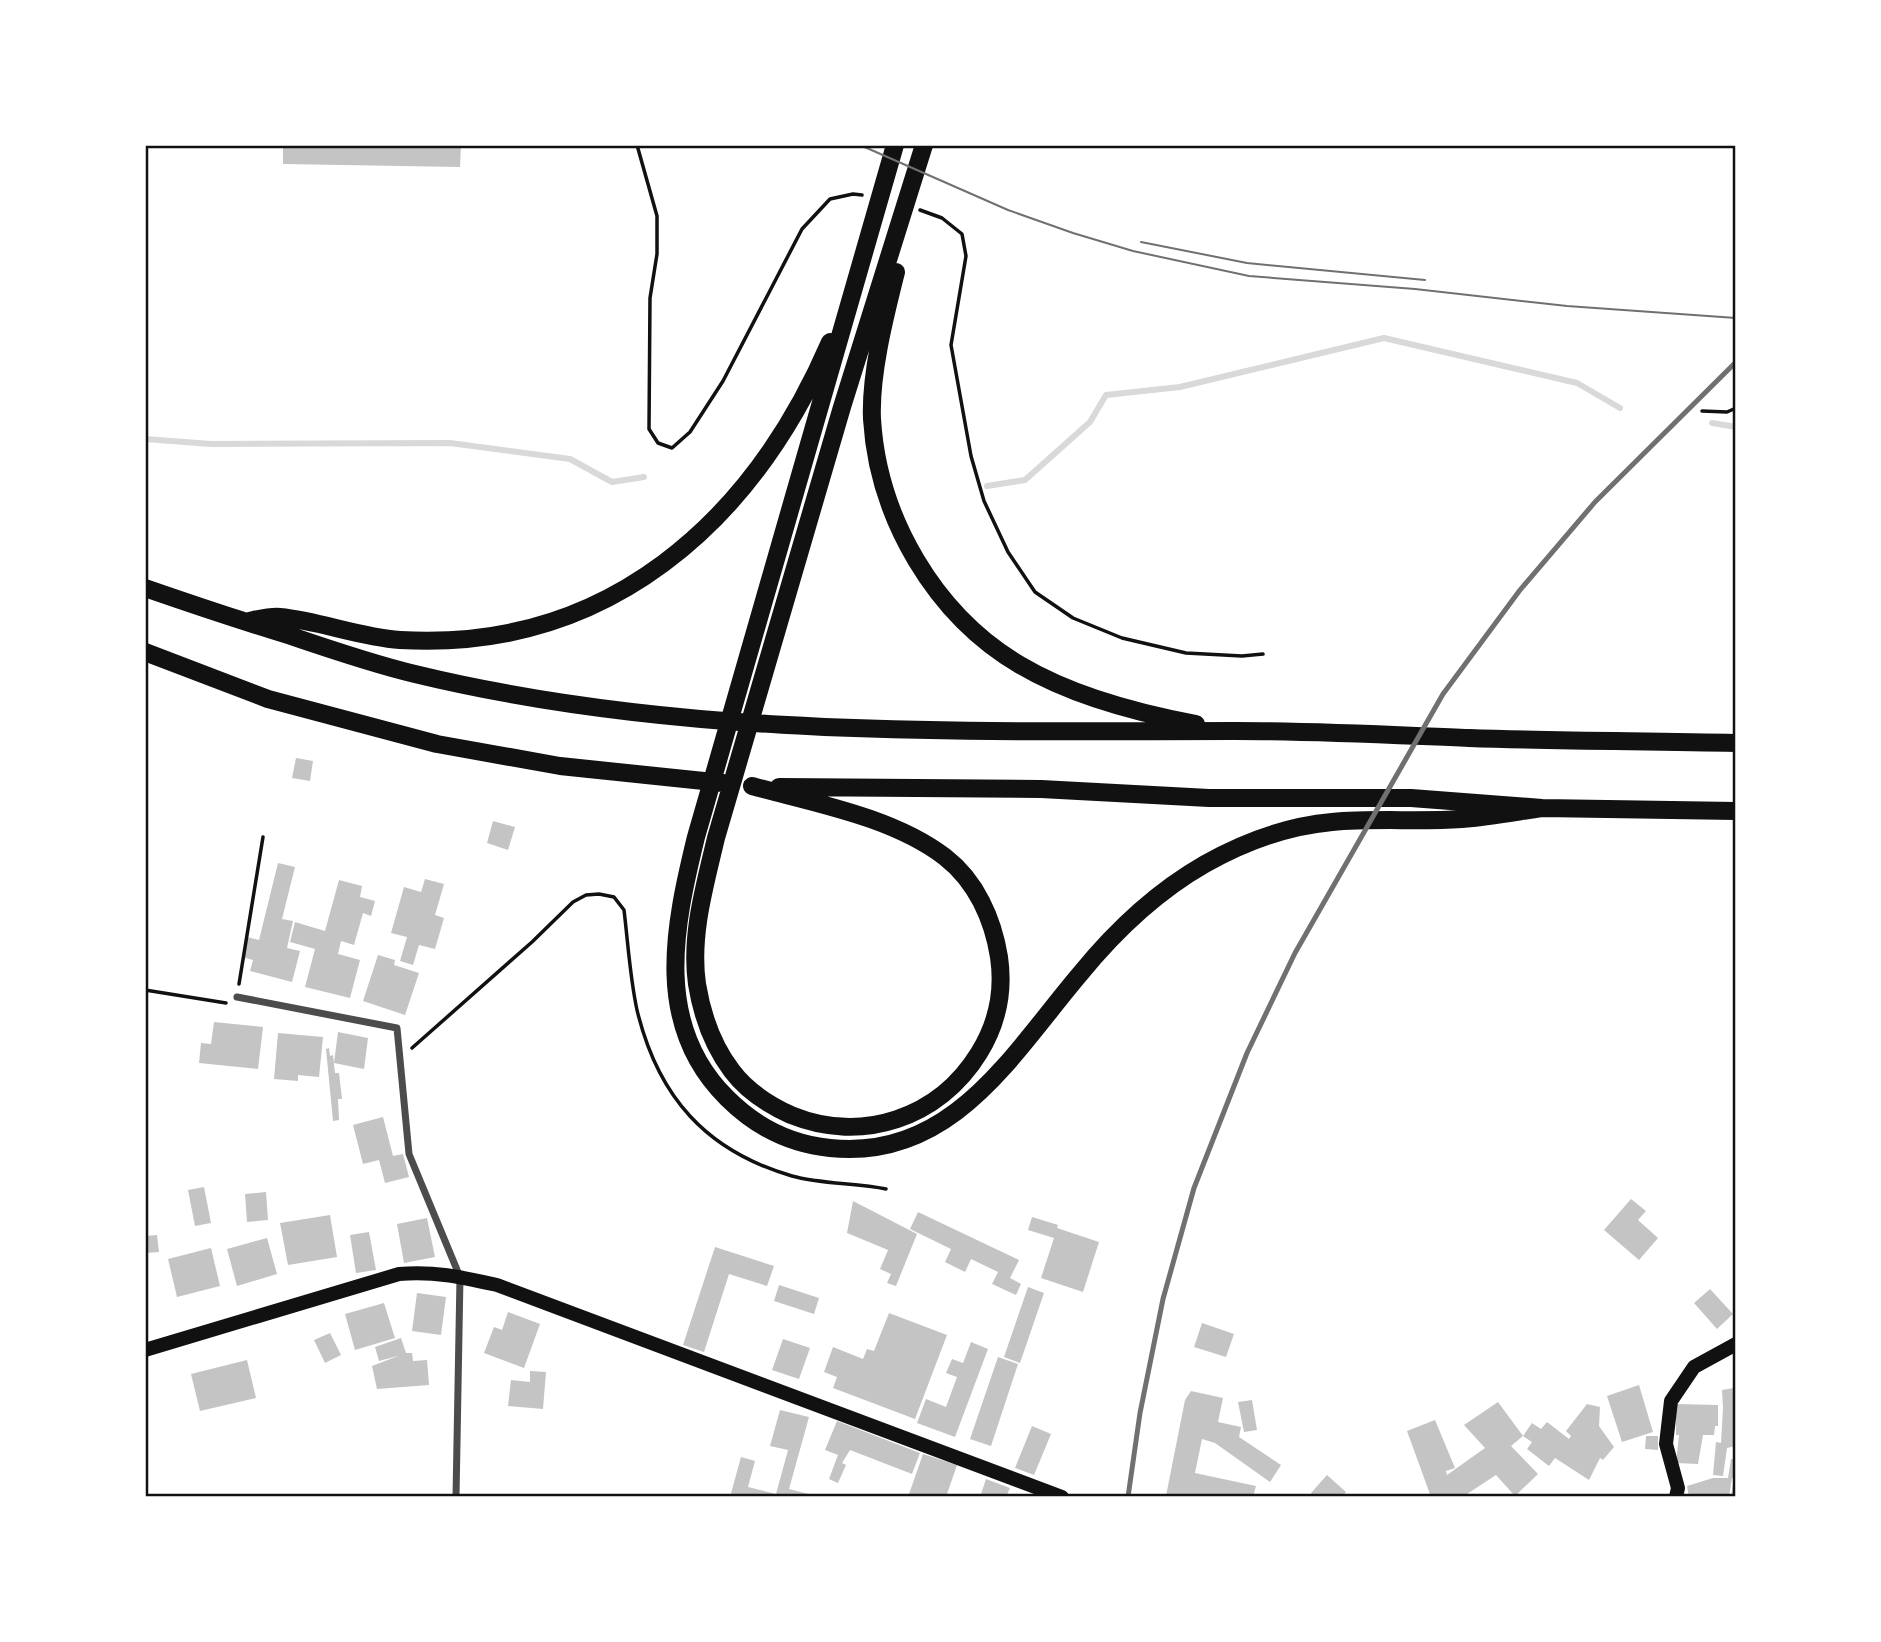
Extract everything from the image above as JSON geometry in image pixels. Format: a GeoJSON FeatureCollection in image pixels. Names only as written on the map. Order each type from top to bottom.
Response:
{"type":"FeatureCollection","features":[{"type":"Feature","properties":{"kind":"highway"},"geometry":{"type":"LineString","coordinates":[[895,145],[850,294],[683,889],[675,938],[675,972],[683,1026],[695,1056],[716,1087],[741,1112],[769,1131],[818,1147],[847,1150],[872,1148],[910,1139],[938,1126],[964,1107],[1015,1056],[1105,944],[1139,911],[1173,884],[1205,864],[1285,830],[1332,822],[1461,819],[1542,808]]}},
{"type":"Feature","properties":{"kind":"highway"},"geometry":{"type":"LineString","coordinates":[[752,786],[857,815],[908,835],[945,858],[967,881],[986,908],[996,936],[1001,973],[998,1007],[990,1035],[971,1066],[948,1091],[925,1108],[899,1120],[870,1126],[824,1126],[777,1109],[753,1093],[733,1073],[718,1049],[705,1019],[697,982],[696,940],[702,894],[716,838],[842,407],[924,145]]}},
{"type":"Feature","properties":{"kind":"highway"},"geometry":{"type":"LineString","coordinates":[[899,228],[900,254],[883,324],[872,418],[886,492],[898,524],[928,579],[942,598],[991,645],[1018,665],[1047,680],[1169,719],[1237,731]]}},
{"type":"Feature","properties":{"kind":"highway"},"geometry":{"type":"LineString","coordinates":[[244,621],[278,617],[399,640],[485,636],[567,615],[625,589],[651,573],[699,535],[751,479],[798,408],[850,294]]}},
{"type":"Feature","properties":{"kind":"highway"},"geometry":{"type":"LineString","coordinates":[[145,588],[414,674],[510,693],[640,712],[785,726],[1097,732],[1372,733],[1469,738],[1736,743]]}},
{"type":"Feature","properties":{"kind":"highway"},"geometry":{"type":"LineString","coordinates":[[145,652],[268,699],[437,744],[560,766],[752,786],[1041,789],[1209,798],[1411,798],[1542,808],[1736,811]]}},
{"type":"Feature","properties":{"kind":"main road"},"geometry":{"type":"LineString","coordinates":[[145,1350],[399,1274],[428,1272],[460,1277],[497,1285],[1062,1497]]}},
{"type":"Feature","properties":{"kind":"main road"},"geometry":{"type":"LineString","coordinates":[[1676,1497],[1678,1488],[1666,1444],[1671,1401],[1694,1367],[1736,1343]]}},
{"type":"Feature","properties":{"kind":"street"},"geometry":{"type":"LineString","coordinates":[[237,997],[397,1028],[409,1154],[460,1277],[456,1497]]}},
{"type":"Feature","properties":{"kind":"path"},"geometry":{"type":"LineString","coordinates":[[1702,411],[1727,412],[1736,408]]}},
{"type":"Feature","properties":{"kind":"path"},"geometry":{"type":"LineString","coordinates":[[145,990],[224,1003],[237,997],[263,837]]}},
{"type":"Feature","properties":{"kind":"path"},"geometry":{"type":"LineString","coordinates":[[400,1058],[461,1006],[573,902],[586,895],[614,897]]}},
{"type":"Feature","properties":{"kind":"building"},"geometry":{"type":"Polygon","coordinates":[[[283,145],[461,145],[460,167],[283,164],[283,145]]]}},
{"type":"Feature","properties":{"kind":"building"},"geometry":{"type":"Polygon","coordinates":[[[296,758],[313,761],[310,781],[292,778],[296,758]]]}},
{"type":"Feature","properties":{"kind":"building"},"geometry":{"type":"Polygon","coordinates":[[[493,821],[515,827],[508,850],[487,843],[493,821]]]}},
{"type":"Feature","properties":{"kind":"building"},"geometry":{"type":"Polygon","coordinates":[[[278,863],[295,867],[282,919],[293,921],[287,948],[300,951],[292,982],[250,971],[253,960],[242,957],[247,937],[259,940],[278,863]]]}},
{"type":"Feature","properties":{"kind":"building"},"geometry":{"type":"Polygon","coordinates":[[[425,879],[444,884],[435,915],[444,918],[435,949],[419,945],[413,965],[400,961],[407,937],[391,933],[404,887],[421,892],[425,879]]]}},
{"type":"Feature","properties":{"kind":"building"},"geometry":{"type":"Polygon","coordinates":[[[339,880],[362,886],[360,897],[375,901],[371,916],[363,913],[354,945],[341,941],[338,954],[360,960],[350,998],[305,987],[315,949],[290,942],[295,922],[325,931],[339,880]]]}},
{"type":"Feature","properties":{"kind":"building"},"geometry":{"type":"Polygon","coordinates":[[[378,955],[395,960],[394,965],[419,973],[405,1015],[363,1001],[378,955]]]}},
{"type":"Feature","properties":{"kind":"building"},"geometry":{"type":"Polygon","coordinates":[[[214,1022],[263,1027],[258,1069],[199,1063],[201,1043],[211,1044],[214,1022]]]}},
{"type":"Feature","properties":{"kind":"building"},"geometry":{"type":"Polygon","coordinates":[[[338,1032],[368,1038],[364,1069],[334,1063],[338,1032]]]}},
{"type":"Feature","properties":{"kind":"building"},"geometry":{"type":"Polygon","coordinates":[[[278,1033],[323,1037],[319,1077],[298,1075],[298,1081],[274,1079],[278,1033]]]}},
{"type":"Feature","properties":{"kind":"building"},"geometry":{"type":"Polygon","coordinates":[[[329,1048],[330,1056],[333,1055],[335,1073],[339,1073],[342,1099],[338,1099],[339,1120],[333,1121],[326,1049],[329,1048]]]}},
{"type":"Feature","properties":{"kind":"building"},"geometry":{"type":"Polygon","coordinates":[[[383,1117],[393,1156],[403,1154],[409,1177],[385,1183],[379,1160],[363,1164],[353,1125],[383,1117]]]}},
{"type":"Feature","properties":{"kind":"building"},"geometry":{"type":"Polygon","coordinates":[[[204,1187],[211,1223],[195,1226],[188,1190],[204,1187]]]}},
{"type":"Feature","properties":{"kind":"building"},"geometry":{"type":"Polygon","coordinates":[[[266,1192],[268,1220],[247,1222],[245,1194],[266,1192]]]}},
{"type":"Feature","properties":{"kind":"building"},"geometry":{"type":"Polygon","coordinates":[[[1631,1199],[1646,1211],[1638,1220],[1658,1238],[1639,1260],[1604,1230],[1631,1199]]]}},
{"type":"Feature","properties":{"kind":"building"},"geometry":{"type":"Polygon","coordinates":[[[853,1201],[917,1234],[896,1286],[887,1283],[891,1274],[880,1269],[888,1250],[847,1233],[853,1201]]]}},
{"type":"Feature","properties":{"kind":"building"},"geometry":{"type":"Polygon","coordinates":[[[918,1212],[1019,1260],[1010,1278],[1021,1284],[1016,1295],[992,1284],[998,1272],[971,1259],[965,1272],[945,1262],[951,1249],[910,1229],[918,1212]]]}},
{"type":"Feature","properties":{"kind":"building"},"geometry":{"type":"Polygon","coordinates":[[[330,1215],[337,1257],[288,1265],[280,1223],[330,1215]]]}},
{"type":"Feature","properties":{"kind":"building"},"geometry":{"type":"Polygon","coordinates":[[[1032,1217],[1099,1242],[1083,1292],[1041,1278],[1054,1238],[1028,1230],[1032,1217]]]}},
{"type":"Feature","properties":{"kind":"building"},"geometry":{"type":"Polygon","coordinates":[[[427,1218],[435,1257],[404,1263],[397,1224],[427,1218]]]}},
{"type":"Feature","properties":{"kind":"building"},"geometry":{"type":"Polygon","coordinates":[[[369,1232],[376,1270],[356,1273],[350,1235],[369,1232]]]}},
{"type":"Feature","properties":{"kind":"building"},"geometry":{"type":"Polygon","coordinates":[[[157,1235],[159,1252],[145,1253],[145,1236],[157,1235]]]}},
{"type":"Feature","properties":{"kind":"building"},"geometry":{"type":"Polygon","coordinates":[[[267,1238],[277,1274],[237,1286],[227,1249],[267,1238]]]}},
{"type":"Feature","properties":{"kind":"building"},"geometry":{"type":"Polygon","coordinates":[[[715,1247],[774,1266],[767,1286],[729,1274],[704,1352],[683,1345],[715,1247]]]}},
{"type":"Feature","properties":{"kind":"building"},"geometry":{"type":"Polygon","coordinates":[[[211,1248],[220,1286],[177,1297],[168,1259],[211,1248]]]}},
{"type":"Feature","properties":{"kind":"building"},"geometry":{"type":"Polygon","coordinates":[[[779,1285],[819,1298],[814,1314],[774,1301],[779,1285]]]}},
{"type":"Feature","properties":{"kind":"building"},"geometry":{"type":"Polygon","coordinates":[[[1028,1287],[1044,1293],[1020,1363],[1004,1357],[1028,1287]]]}},
{"type":"Feature","properties":{"kind":"building"},"geometry":{"type":"Polygon","coordinates":[[[1710,1289],[1733,1314],[1717,1329],[1694,1303],[1710,1289]]]}},
{"type":"Feature","properties":{"kind":"building"},"geometry":{"type":"Polygon","coordinates":[[[417,1293],[446,1297],[441,1335],[412,1331],[417,1293]]]}},
{"type":"Feature","properties":{"kind":"building"},"geometry":{"type":"Polygon","coordinates":[[[384,1303],[395,1338],[355,1350],[345,1314],[384,1303]]]}},
{"type":"Feature","properties":{"kind":"building"},"geometry":{"type":"Polygon","coordinates":[[[508,1312],[540,1324],[524,1368],[484,1353],[494,1327],[502,1330],[508,1312]]]}},
{"type":"Feature","properties":{"kind":"building"},"geometry":{"type":"Polygon","coordinates":[[[889,1313],[947,1335],[915,1419],[833,1388],[837,1377],[824,1372],[833,1347],[863,1359],[867,1349],[874,1351],[889,1313]]]}},
{"type":"Feature","properties":{"kind":"building"},"geometry":{"type":"Polygon","coordinates":[[[1202,1323],[1234,1334],[1226,1357],[1194,1347],[1202,1323]]]}},
{"type":"Feature","properties":{"kind":"building"},"geometry":{"type":"Polygon","coordinates":[[[330,1333],[341,1355],[325,1363],[314,1340],[330,1333]]]}},
{"type":"Feature","properties":{"kind":"building"},"geometry":{"type":"Polygon","coordinates":[[[401,1338],[406,1353],[412,1353],[413,1361],[427,1360],[429,1385],[377,1389],[372,1366],[398,1356],[379,1361],[375,1347],[401,1338]]]}},
{"type":"Feature","properties":{"kind":"building"},"geometry":{"type":"Polygon","coordinates":[[[783,1339],[810,1348],[799,1379],[772,1370],[783,1339]]]}},
{"type":"Feature","properties":{"kind":"building"},"geometry":{"type":"Polygon","coordinates":[[[971,1342],[988,1349],[955,1437],[917,1423],[926,1399],[946,1407],[957,1377],[946,1373],[952,1359],[963,1363],[971,1342]]]}},
{"type":"Feature","properties":{"kind":"building"},"geometry":{"type":"Polygon","coordinates":[[[998,1357],[1018,1364],[991,1446],[970,1439],[998,1357]]]}},
{"type":"Feature","properties":{"kind":"building"},"geometry":{"type":"Polygon","coordinates":[[[247,1360],[256,1398],[200,1411],[191,1374],[247,1360]]]}},
{"type":"Feature","properties":{"kind":"building"},"geometry":{"type":"Polygon","coordinates":[[[530,1371],[546,1372],[543,1409],[508,1406],[511,1380],[530,1382],[530,1371]]]}},
{"type":"Feature","properties":{"kind":"building"},"geometry":{"type":"Polygon","coordinates":[[[1639,1385],[1653,1432],[1622,1442],[1607,1396],[1639,1385]]]}},
{"type":"Feature","properties":{"kind":"building"},"geometry":{"type":"Polygon","coordinates":[[[1734,1388],[1736,1446],[1727,1448],[1723,1476],[1713,1475],[1716,1442],[1721,1443],[1722,1390],[1734,1388]]]}},
{"type":"Feature","properties":{"kind":"building"},"geometry":{"type":"Polygon","coordinates":[[[1191,1391],[1223,1398],[1218,1422],[1241,1427],[1239,1437],[1281,1465],[1270,1482],[1215,1443],[1202,1439],[1195,1473],[1256,1486],[1253,1497],[1166,1496],[1185,1400],[1191,1391]]]}},
{"type":"Feature","properties":{"kind":"building"},"geometry":{"type":"Polygon","coordinates":[[[1252,1400],[1257,1430],[1244,1432],[1238,1402],[1252,1400]]]}},
{"type":"Feature","properties":{"kind":"building"},"geometry":{"type":"Polygon","coordinates":[[[1498,1402],[1523,1436],[1511,1446],[1538,1474],[1515,1496],[1496,1475],[1467,1494],[1468,1497],[1431,1497],[1407,1431],[1435,1420],[1455,1468],[1446,1471],[1447,1475],[1485,1448],[1464,1425],[1498,1402]]]}},
{"type":"Feature","properties":{"kind":"building"},"geometry":{"type":"Polygon","coordinates":[[[1587,1404],[1600,1407],[1599,1426],[1614,1447],[1603,1460],[1600,1458],[1589,1480],[1555,1458],[1549,1466],[1527,1449],[1532,1442],[1523,1436],[1532,1423],[1541,1429],[1547,1422],[1569,1439],[1571,1436],[1566,1431],[1587,1404]]]}},
{"type":"Feature","properties":{"kind":"building"},"geometry":{"type":"Polygon","coordinates":[[[1676,1404],[1718,1405],[1718,1426],[1715,1426],[1714,1435],[1703,1435],[1698,1464],[1676,1463],[1679,1435],[1676,1435],[1676,1404]]]}},
{"type":"Feature","properties":{"kind":"building"},"geometry":{"type":"Polygon","coordinates":[[[780,1410],[809,1417],[789,1489],[809,1494],[809,1497],[730,1497],[741,1457],[755,1461],[748,1487],[776,1494],[788,1450],[770,1446],[780,1410]]]}},
{"type":"Feature","properties":{"kind":"building"},"geometry":{"type":"Polygon","coordinates":[[[837,1421],[920,1453],[912,1474],[850,1450],[842,1463],[846,1465],[838,1483],[829,1479],[838,1455],[825,1450],[837,1421]]]}},
{"type":"Feature","properties":{"kind":"building"},"geometry":{"type":"Polygon","coordinates":[[[1032,1426],[1051,1434],[1034,1475],[1015,1468],[1032,1426]]]}},
{"type":"Feature","properties":{"kind":"building"},"geometry":{"type":"Polygon","coordinates":[[[1646,1436],[1658,1436],[1658,1450],[1645,1449],[1646,1436]]]}},
{"type":"Feature","properties":{"kind":"building"},"geometry":{"type":"Polygon","coordinates":[[[923,1454],[957,1465],[946,1497],[908,1497],[923,1454]]]}},
{"type":"Feature","properties":{"kind":"building"},"geometry":{"type":"Polygon","coordinates":[[[1731,1459],[1736,1459],[1736,1496],[1731,1496],[1732,1478],[1729,1497],[1689,1497],[1687,1486],[1713,1478],[1728,1478],[1731,1459]]]}},
{"type":"Feature","properties":{"kind":"building"},"geometry":{"type":"Polygon","coordinates":[[[1327,1475],[1346,1492],[1342,1497],[1315,1497],[1311,1493],[1327,1475]]]}},
{"type":"Feature","properties":{"kind":"building"},"geometry":{"type":"Polygon","coordinates":[[[986,1479],[1010,1488],[1006,1497],[980,1497],[986,1479]]]}},
{"type":"Feature","properties":{"kind":"waterway"},"geometry":{"type":"LineString","coordinates":[[987,486],[1025,480],[1090,422],[1106,395],[1180,387],[1384,338],[1577,383],[1620,408]]}},
{"type":"Feature","properties":{"kind":"waterway"},"geometry":{"type":"LineString","coordinates":[[1712,423],[1736,427]]}},
{"type":"Feature","properties":{"kind":"waterway"},"geometry":{"type":"LineString","coordinates":[[145,439],[211,444],[450,443],[570,459],[612,482],[644,477]]}},
{"type":"Feature","properties":{"kind":"tram line"},"geometry":{"type":"LineString","coordinates":[[860,145],[1008,210],[1073,233],[1133,251],[1249,276],[1415,289],[1567,306],[1736,318]]}},
{"type":"Feature","properties":{"kind":"tram line"},"geometry":{"type":"LineString","coordinates":[[1141,242],[1247,263],[1425,280]]}},
{"type":"Feature","properties":{"kind":"railway"},"geometry":{"type":"LineString","coordinates":[[1128,1497],[1140,1413],[1163,1299],[1194,1188],[1247,1053],[1295,953],[1443,694],[1520,590],[1595,502],[1736,362]]}}]}
